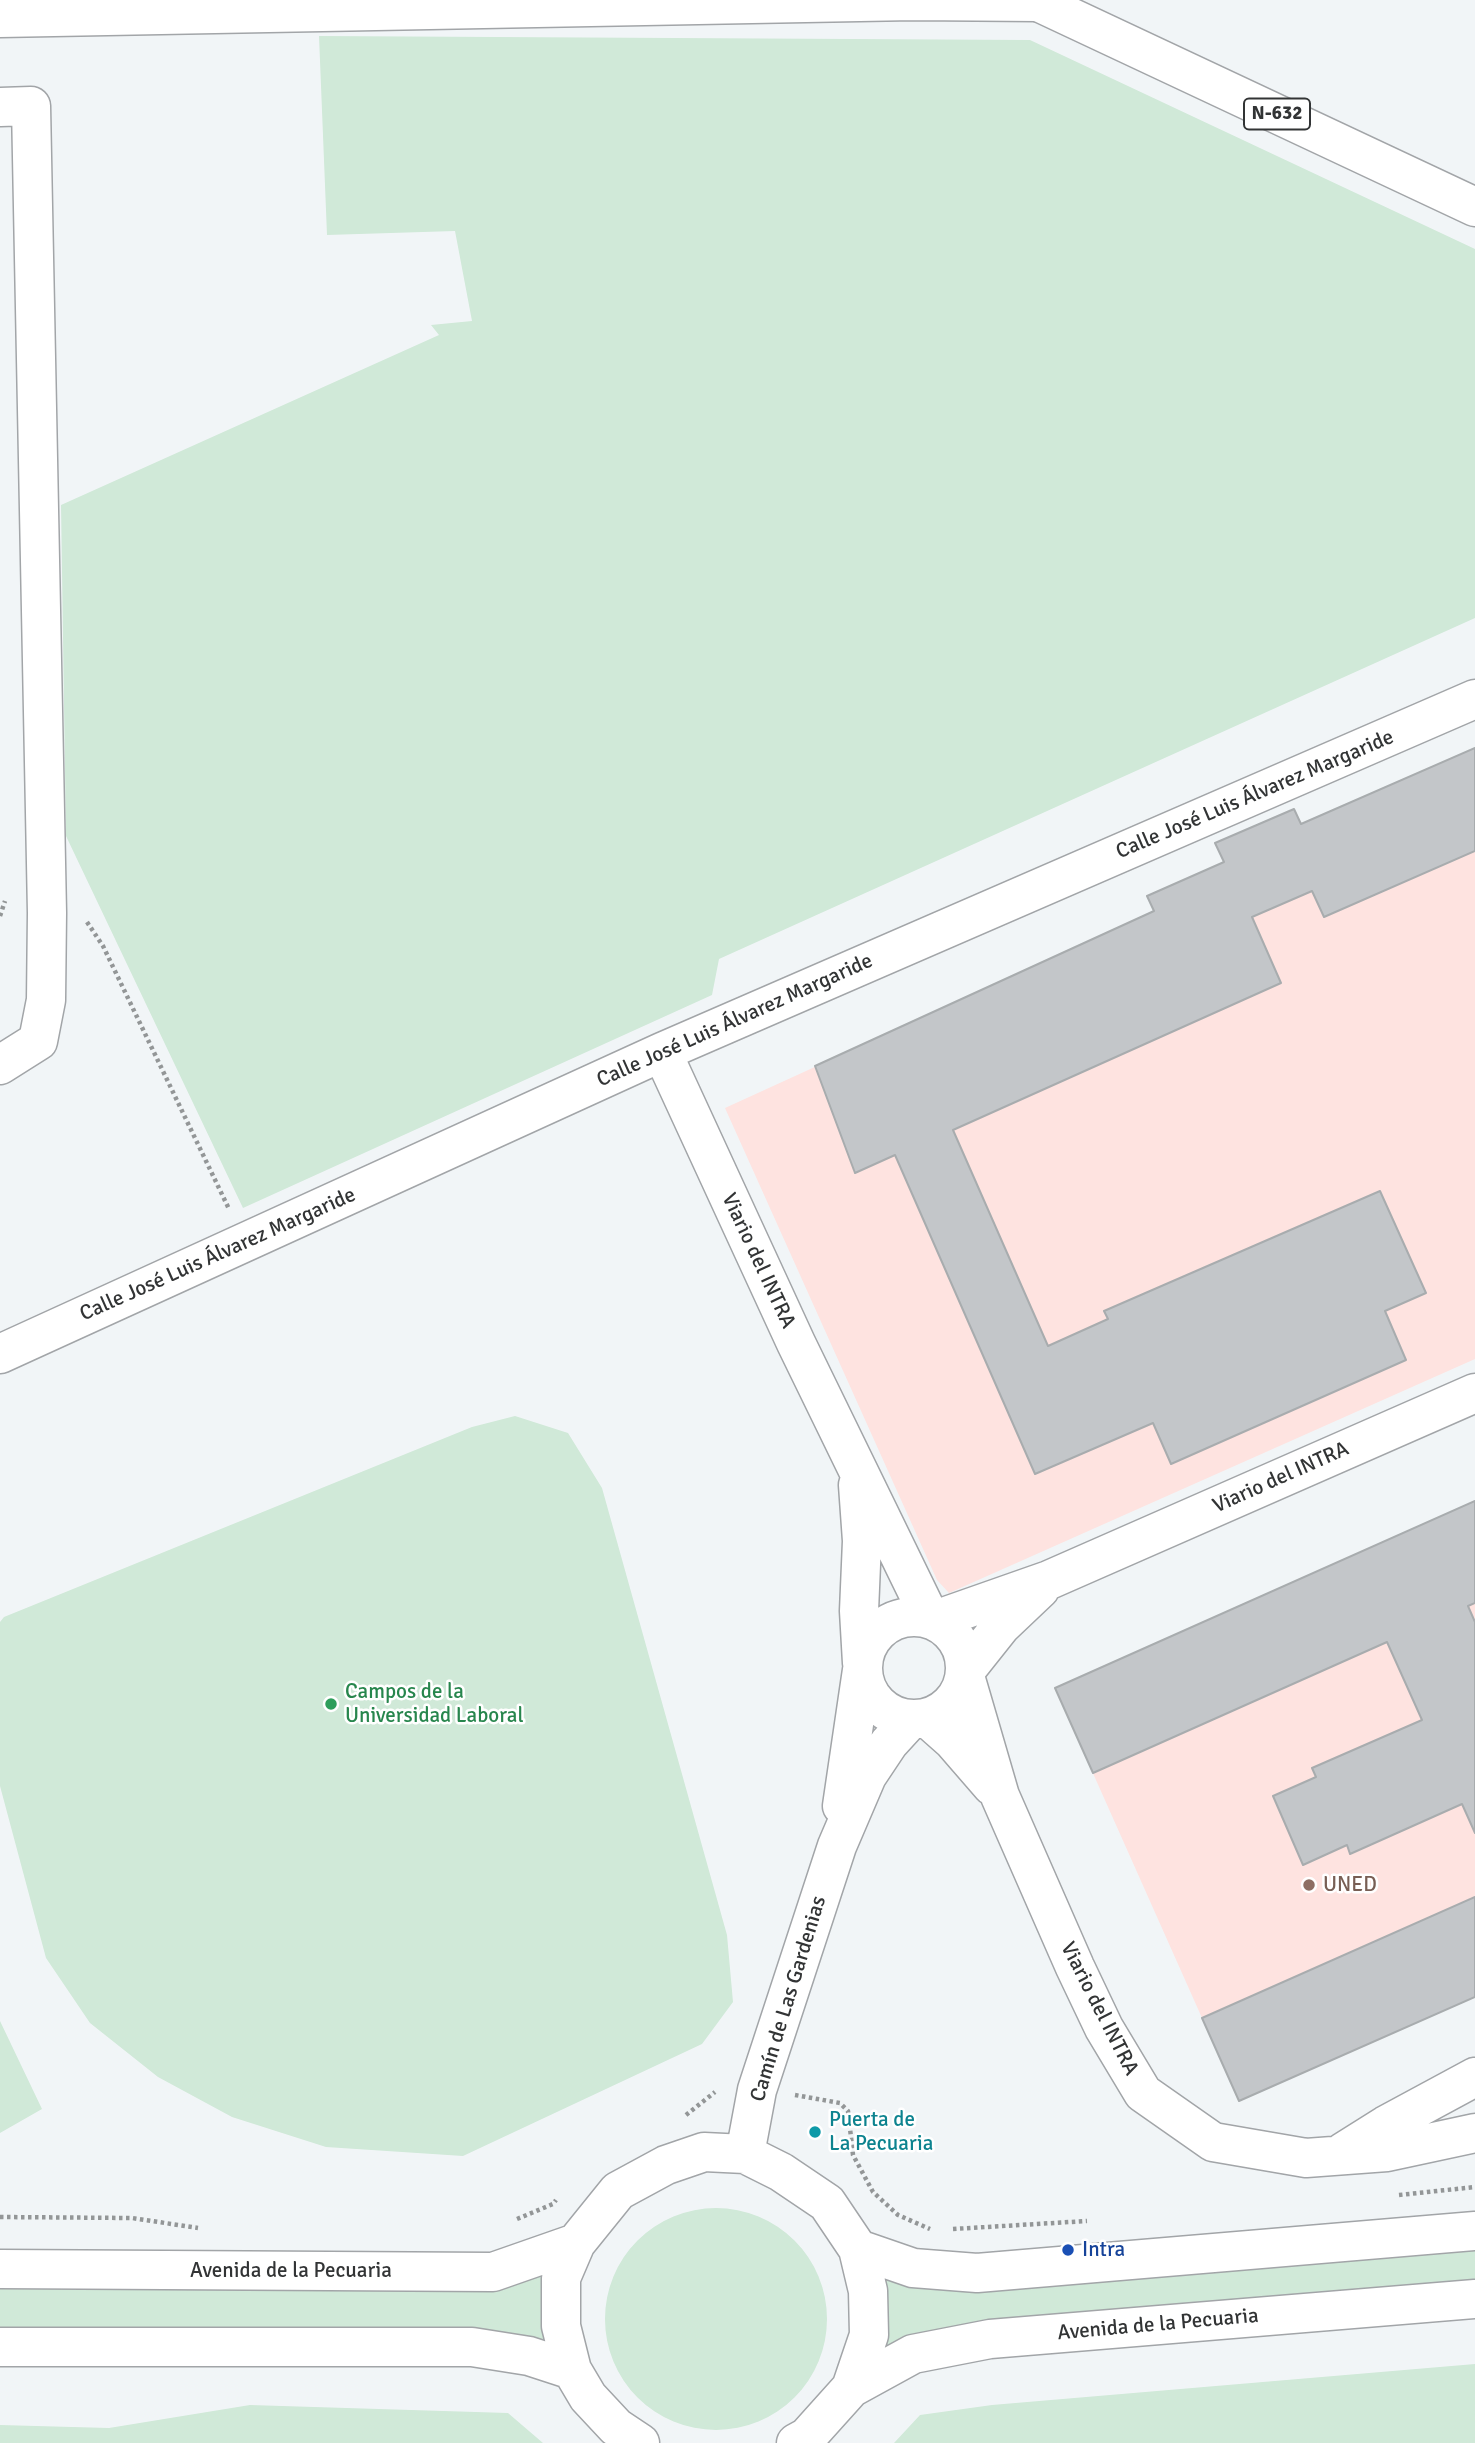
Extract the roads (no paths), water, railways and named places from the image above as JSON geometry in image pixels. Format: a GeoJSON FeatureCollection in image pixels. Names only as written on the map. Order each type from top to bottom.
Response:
{"type":"FeatureCollection","features":[{"type":"Feature","properties":{"kind":"main road"},"geometry":{"type":"LineString","coordinates":[[0,18],[885,1],[1036,1]]}},
{"type":"Feature","properties":{"kind":"main road","name":"N-632"},"geometry":{"type":"LineString","coordinates":[[1036,1],[1475,207]]}},
{"type":"Feature","properties":{"kind":"main road"},"geometry":{"type":"LineString","coordinates":[[0,107],[31,106],[47,913],[46,1000],[38,1041],[0,1065]]}},
{"type":"Feature","properties":{"kind":"main road","name":"Calle José Luis Álvarez Margaride"},"geometry":{"type":"LineString","coordinates":[[0,1354],[662,1052],[1475,699]]}},
{"type":"Feature","properties":{"kind":"main road","name":"Viario del INTRA"},"geometry":{"type":"LineString","coordinates":[[662,1052],[790,1330],[933,1619],[1049,1580],[1475,1393]]}},
{"type":"Feature","properties":{"kind":"main road"},"geometry":{"type":"LineString","coordinates":[[857,1469],[862,1541],[859,1611],[862,1667],[865,1685],[872,1698],[883,1709],[896,1716],[919,1718],[941,1712],[952,1703],[961,1690],[965,1673],[1001,1626],[1049,1580]]}},
{"type":"Feature","properties":{"kind":"main road"},"geometry":{"type":"LineString","coordinates":[[862,1667],[869,1642],[885,1625],[899,1618],[915,1616],[933,1619],[948,1628],[958,1640],[964,1654],[965,1673],[1000,1796]]}},
{"type":"Feature","properties":{"kind":"main road","name":"Camín de Las Gardenias"},"geometry":{"type":"LineString","coordinates":[[837,1846],[862,1667]]}},
{"type":"Feature","properties":{"kind":"main road"},"geometry":{"type":"LineString","coordinates":[[919,1718],[953,1741],[1000,1796]]}},
{"type":"Feature","properties":{"kind":"main road","name":"Camín de Las Gardenias"},"geometry":{"type":"LineString","coordinates":[[745,2154],[757,2090],[837,1846],[867,1776],[889,1742],[919,1718]]}},
{"type":"Feature","properties":{"kind":"main road","name":"Viario del INTRA"},"geometry":{"type":"LineString","coordinates":[[1000,1796],[1104,2028],[1143,2093],[1213,2141],[1306,2158],[1387,2152],[1475,2133]]}},
{"type":"Feature","properties":{"kind":"main road"},"geometry":{"type":"LineString","coordinates":[[1336,2156],[1475,2077]]}},
{"type":"Feature","properties":{"kind":"main road"},"geometry":{"type":"LineString","coordinates":[[640,2443],[616,2427],[588,2397],[572,2370],[561,2326],[561,2278],[576,2243],[618,2191],[666,2165],[704,2152],[745,2154],[781,2172],[827,2203],[858,2249],[868,2291],[869,2335],[851,2388],[802,2441]]}},
{"type":"Feature","properties":{"kind":"main road"},"geometry":{"type":"LineString","coordinates":[[858,2249],[913,2268],[977,2273],[1475,2231]]}},
{"type":"Feature","properties":{"kind":"main road","name":"Avenida de la Pecuaria"},"geometry":{"type":"LineString","coordinates":[[0,2269],[493,2272],[576,2243]]}},
{"type":"Feature","properties":{"kind":"main road","name":"Avenida de la Pecuaria"},"geometry":{"type":"LineString","coordinates":[[851,2388],[913,2354],[990,2339],[1475,2299]]}},
{"type":"Feature","properties":{"kind":"main road"},"geometry":{"type":"LineString","coordinates":[[0,2347],[472,2347],[529,2356],[572,2370]]}},
{"type":"Feature","properties":{"kind":"place","name":"Campos de la Universidad Laboral"},"geometry":{"type":"Point","coordinates":[331,1704]}},
{"type":"Feature","properties":{"kind":"place","name":"UNED"},"geometry":{"type":"Point","coordinates":[1309,1885]}},
{"type":"Feature","properties":{"kind":"place","name":"Puerta de La Pecuaria"},"geometry":{"type":"Point","coordinates":[815,2132]}},
{"type":"Feature","properties":{"kind":"place","name":"Intra"},"geometry":{"type":"Point","coordinates":[1068,2250]}}]}
